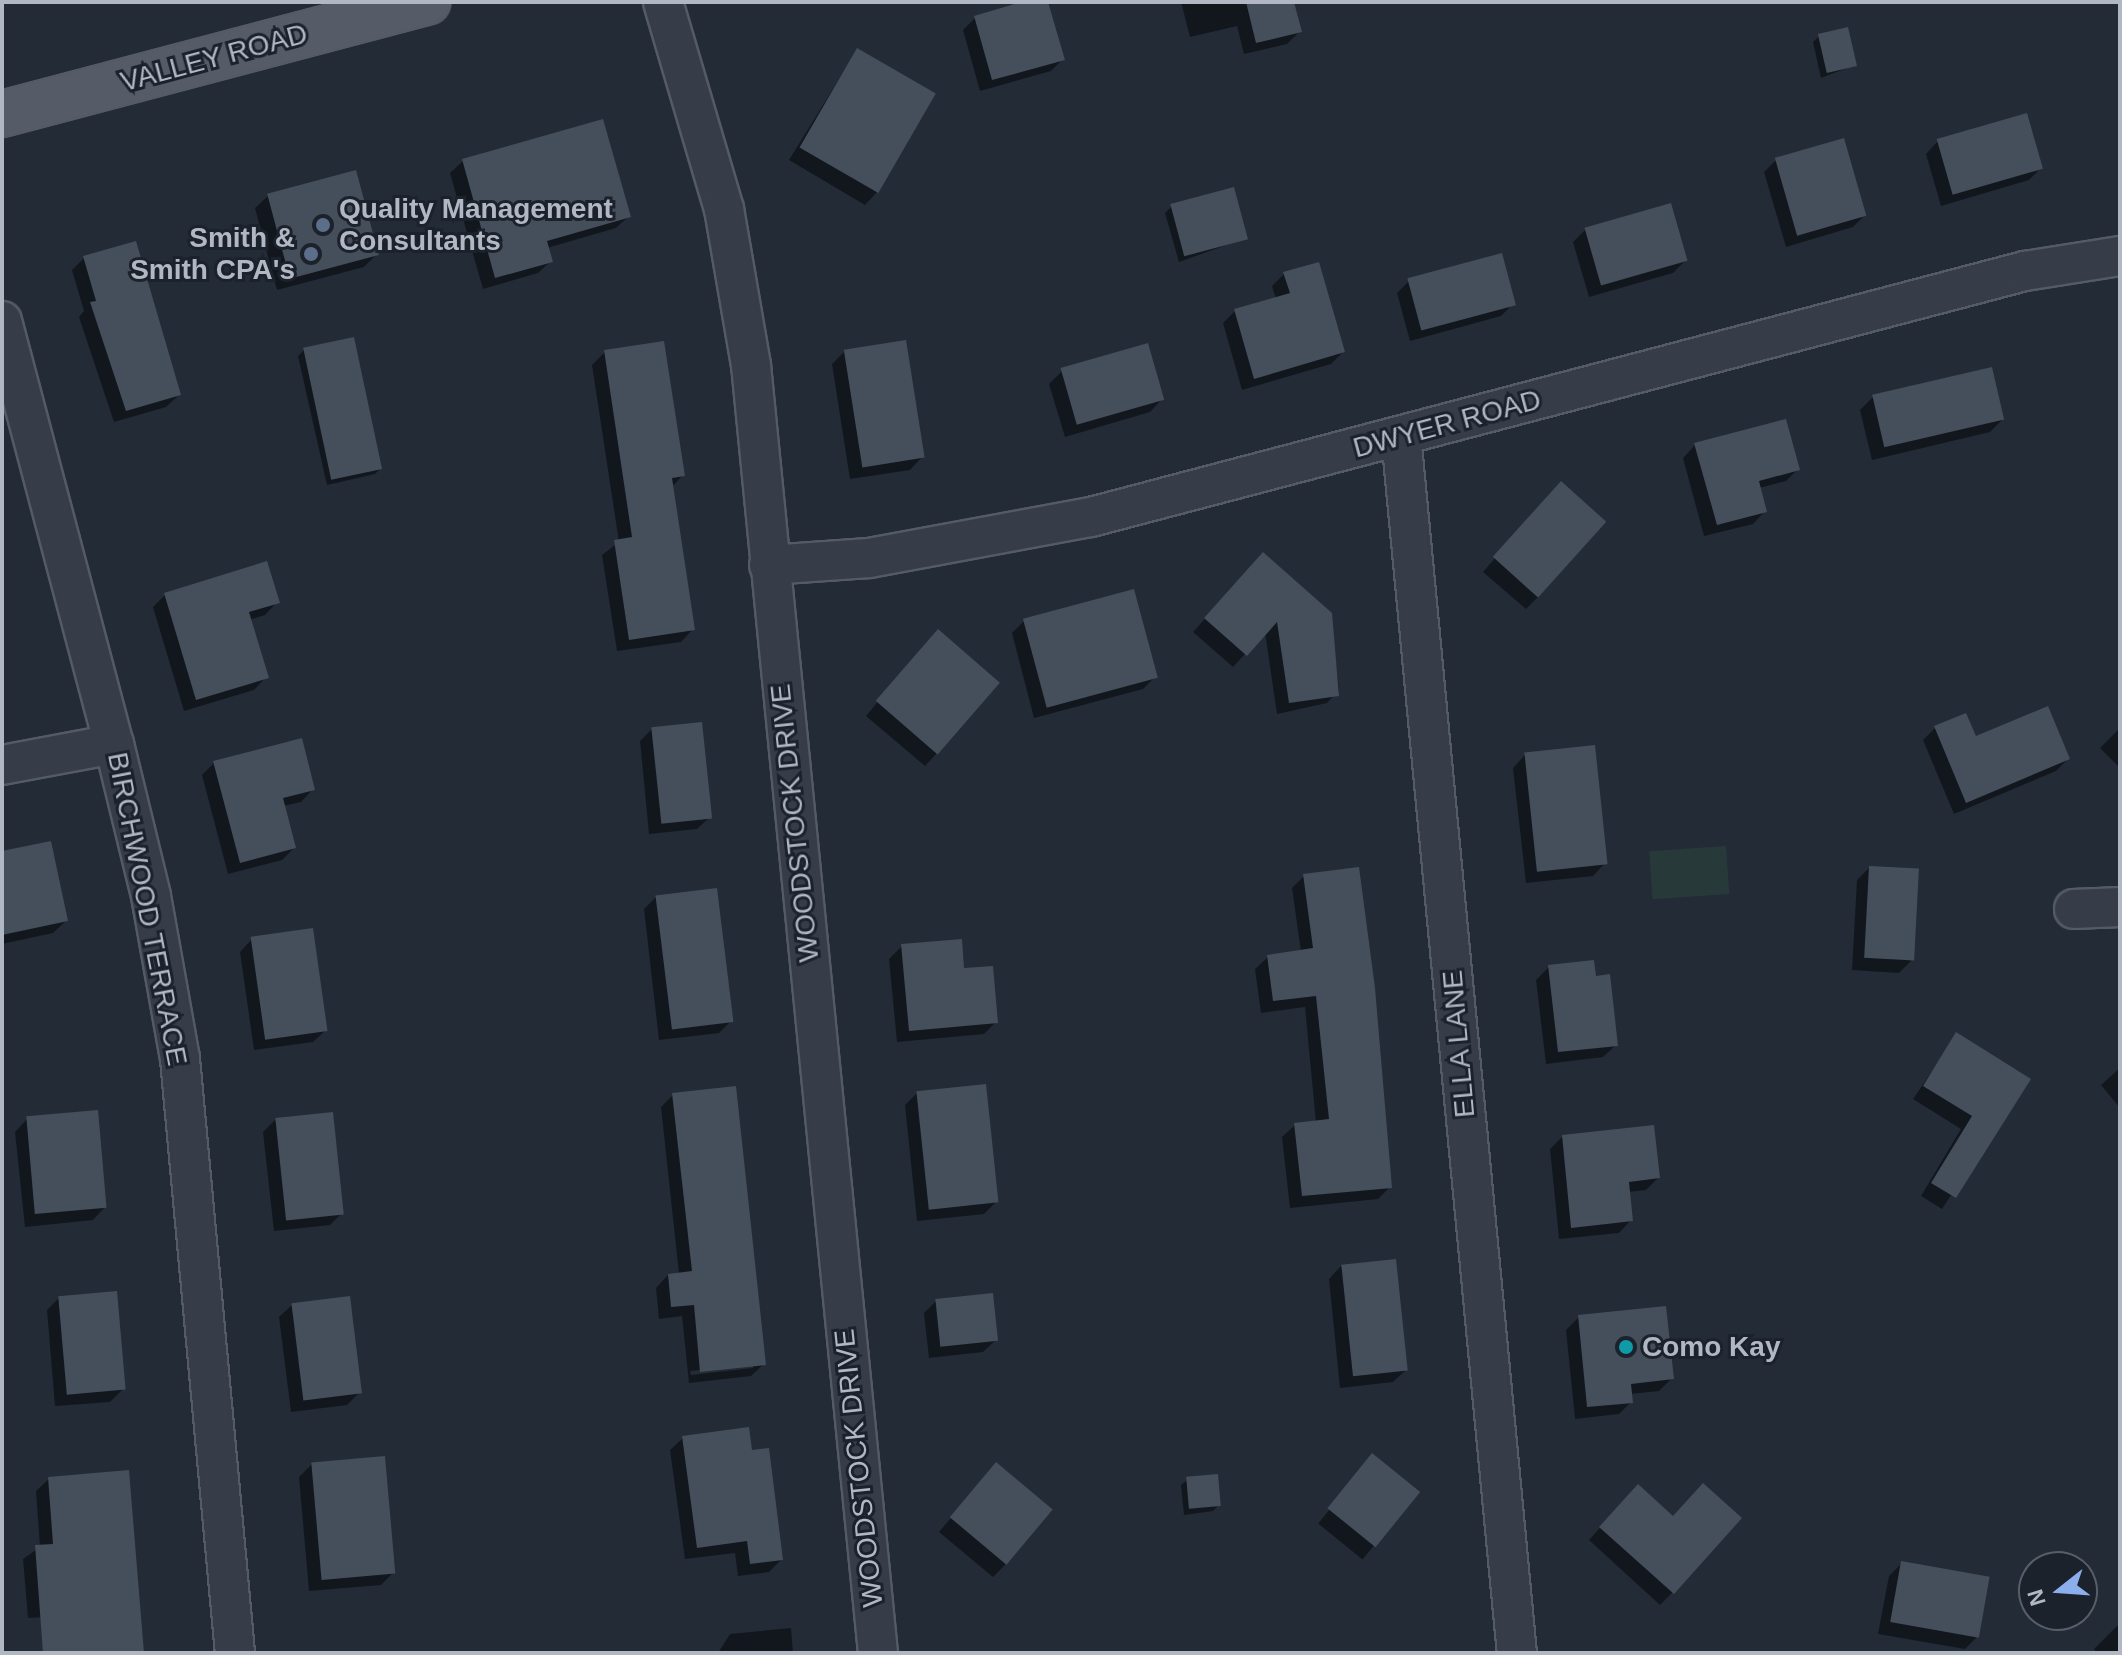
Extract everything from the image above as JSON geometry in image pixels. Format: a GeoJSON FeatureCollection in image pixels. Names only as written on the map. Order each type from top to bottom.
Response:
{"type":"FeatureCollection","features":[{"type":"Feature","properties":{"kind":"main road","name":"VALLEY ROAD"},"geometry":{"type":"LineString","coordinates":[[2,114],[427,2]]}},
{"type":"Feature","properties":{"kind":"street","name":"WOODSTOCK DRIVE"},"geometry":{"type":"LineString","coordinates":[[663,2],[699,113],[741,289],[878,1653]]}},
{"type":"Feature","properties":{"kind":"street","name":"DWYER ROAD"},"geometry":{"type":"LineString","coordinates":[[769,565],[869,558],[980,542],[1401,436],[2025,271],[2120,256]]}},
{"type":"Feature","properties":{"kind":"street","name":"BIRCHWOOD TERRACE"},"geometry":{"type":"LineString","coordinates":[[2,321],[151,896],[180,1059],[235,1653]]}},
{"type":"Feature","properties":{"kind":"street","name":"ELLA LANE"},"geometry":{"type":"LineString","coordinates":[[1401,436],[1517,1653]]}},
{"type":"Feature","properties":{"kind":"street"},"geometry":{"type":"LineString","coordinates":[[2,765],[114,744]]}},
{"type":"Feature","properties":{"kind":"street"},"geometry":{"type":"LineString","coordinates":[[2074,909],[2120,907]]}},
{"type":"Feature","properties":{"kind":"shaded area"},"geometry":{"type":"Polygon","coordinates":[[[1726,846],[1729,894],[1653,899],[1649,851],[1726,846]]]}},
{"type":"Feature","properties":{"kind":"building"},"geometry":{"type":"Polygon","coordinates":[[[1021,2],[1048,2],[1065,60],[992,80],[974,16],[1021,2]]]}},
{"type":"Feature","properties":{"kind":"building"},"geometry":{"type":"Polygon","coordinates":[[[1246,2],[1294,2],[1302,32],[1256,43],[1246,2]]]}},
{"type":"Feature","properties":{"kind":"building"},"geometry":{"type":"Polygon","coordinates":[[[1848,27],[1857,66],[1827,73],[1818,34],[1848,27]]]}},
{"type":"Feature","properties":{"kind":"building"},"geometry":{"type":"Polygon","coordinates":[[[857,48],[936,94],[878,193],[800,148],[857,48]]]}},
{"type":"Feature","properties":{"kind":"building"},"geometry":{"type":"Polygon","coordinates":[[[2027,113],[2043,169],[1953,195],[1937,139],[2027,113]]]}},
{"type":"Feature","properties":{"kind":"building"},"geometry":{"type":"Polygon","coordinates":[[[603,119],[631,217],[547,241],[553,262],[495,278],[462,159],[603,119]]]}},
{"type":"Feature","properties":{"kind":"building"},"geometry":{"type":"Polygon","coordinates":[[[1844,138],[1866,216],[1797,236],[1775,158],[1844,138]]]}},
{"type":"Feature","properties":{"kind":"building","name":"Quality Management Consultants"},"geometry":{"type":"Polygon","coordinates":[[[356,170],[379,255],[290,279],[267,194],[356,170]]]}},
{"type":"Feature","properties":{"kind":"building"},"geometry":{"type":"Polygon","coordinates":[[[1234,187],[1248,239],[1184,256],[1170,204],[1234,187]]]}},
{"type":"Feature","properties":{"kind":"building"},"geometry":{"type":"Polygon","coordinates":[[[1671,203],[1688,261],[1601,285],[1584,228],[1671,203]]]}},
{"type":"Feature","properties":{"kind":"building"},"geometry":{"type":"Polygon","coordinates":[[[136,241],[181,395],[126,411],[90,302],[96,301],[83,256],[136,241]]]}},
{"type":"Feature","properties":{"kind":"building"},"geometry":{"type":"Polygon","coordinates":[[[1502,253],[1516,305],[1421,331],[1407,278],[1502,253]]]}},
{"type":"Feature","properties":{"kind":"building"},"geometry":{"type":"Polygon","coordinates":[[[1319,262],[1345,352],[1254,379],[1234,309],[1290,293],[1283,272],[1319,262]]]}},
{"type":"Feature","properties":{"kind":"building"},"geometry":{"type":"Polygon","coordinates":[[[354,337],[382,469],[331,480],[303,348],[354,337]]]}},
{"type":"Feature","properties":{"kind":"building"},"geometry":{"type":"Polygon","coordinates":[[[906,340],[925,458],[862,467],[844,350],[906,340]]]}},
{"type":"Feature","properties":{"kind":"building"},"geometry":{"type":"Polygon","coordinates":[[[664,341],[685,476],[672,478],[695,630],[629,640],[614,540],[632,537],[604,350],[664,341]]]}},
{"type":"Feature","properties":{"kind":"building"},"geometry":{"type":"Polygon","coordinates":[[[1148,343],[1164,400],[1077,425],[1061,368],[1148,343]]]}},
{"type":"Feature","properties":{"kind":"building"},"geometry":{"type":"Polygon","coordinates":[[[1992,367],[2004,420],[1884,447],[1872,395],[1992,367]]]}},
{"type":"Feature","properties":{"kind":"building"},"geometry":{"type":"Polygon","coordinates":[[[1786,419],[1800,470],[1759,481],[1767,512],[1717,525],[1694,443],[1786,419]]]}},
{"type":"Feature","properties":{"kind":"building"},"geometry":{"type":"Polygon","coordinates":[[[1561,481],[1606,522],[1538,598],[1493,557],[1561,481]]]}},
{"type":"Feature","properties":{"kind":"building"},"geometry":{"type":"Polygon","coordinates":[[[1263,552],[1332,613],[1339,696],[1289,703],[1277,622],[1247,656],[1204,618],[1263,552]]]}},
{"type":"Feature","properties":{"kind":"building"},"geometry":{"type":"Polygon","coordinates":[[[267,561],[280,603],[249,612],[269,678],[196,700],[164,593],[267,561]]]}},
{"type":"Feature","properties":{"kind":"building"},"geometry":{"type":"Polygon","coordinates":[[[1134,589],[1158,678],[1047,708],[1023,619],[1134,589]]]}},
{"type":"Feature","properties":{"kind":"building"},"geometry":{"type":"Polygon","coordinates":[[[938,629],[1000,683],[938,754],[876,701],[938,629]]]}},
{"type":"Feature","properties":{"kind":"building"},"geometry":{"type":"Polygon","coordinates":[[[2048,706],[2070,759],[1966,803],[1934,726],[1966,713],[1976,736],[2048,706]]]}},
{"type":"Feature","properties":{"kind":"building"},"geometry":{"type":"Polygon","coordinates":[[[702,722],[712,818],[661,824],[651,727],[702,722]]]}},
{"type":"Feature","properties":{"kind":"building"},"geometry":{"type":"Polygon","coordinates":[[[302,738],[315,790],[283,798],[296,848],[240,863],[213,761],[302,738]]]}},
{"type":"Feature","properties":{"kind":"building"},"geometry":{"type":"Polygon","coordinates":[[[1595,745],[1608,864],[1537,872],[1524,752],[1595,745]]]}},
{"type":"Feature","properties":{"kind":"building"},"geometry":{"type":"Polygon","coordinates":[[[51,841],[68,921],[2,935],[2,851],[51,841]]]}},
{"type":"Feature","properties":{"kind":"building"},"geometry":{"type":"Polygon","coordinates":[[[1869,866],[1919,869],[1914,960],[1864,958],[1869,866]]]}},
{"type":"Feature","properties":{"kind":"building"},"geometry":{"type":"Polygon","coordinates":[[[1359,867],[1375,988],[1392,1188],[1302,1196],[1294,1123],[1329,1119],[1316,996],[1273,1001],[1267,955],[1313,948],[1303,874],[1359,867]]]}},
{"type":"Feature","properties":{"kind":"building"},"geometry":{"type":"Polygon","coordinates":[[[717,888],[733,1022],[672,1030],[655,896],[717,888]]]}},
{"type":"Feature","properties":{"kind":"building"},"geometry":{"type":"Polygon","coordinates":[[[313,928],[327,1031],[265,1040],[251,937],[313,928]]]}},
{"type":"Feature","properties":{"kind":"building"},"geometry":{"type":"Polygon","coordinates":[[[962,939],[964,968],[993,966],[998,1023],[909,1031],[901,944],[962,939]]]}},
{"type":"Feature","properties":{"kind":"building"},"geometry":{"type":"Polygon","coordinates":[[[1594,960],[1596,976],[1610,974],[1618,1046],[1558,1052],[1548,965],[1594,960]]]}},
{"type":"Feature","properties":{"kind":"building"},"geometry":{"type":"Polygon","coordinates":[[[1956,1032],[2031,1079],[1956,1198],[1931,1183],[1972,1116],[1923,1086],[1956,1032]]]}},
{"type":"Feature","properties":{"kind":"building"},"geometry":{"type":"Polygon","coordinates":[[[986,1084],[998,1202],[929,1210],[916,1091],[986,1084]]]}},
{"type":"Feature","properties":{"kind":"building"},"geometry":{"type":"Polygon","coordinates":[[[736,1086],[766,1365],[700,1372],[694,1305],[671,1307],[668,1274],[692,1271],[672,1093],[736,1086]]]}},
{"type":"Feature","properties":{"kind":"building"},"geometry":{"type":"Polygon","coordinates":[[[98,1110],[107,1208],[35,1214],[26,1116],[98,1110]]]}},
{"type":"Feature","properties":{"kind":"building"},"geometry":{"type":"Polygon","coordinates":[[[333,1112],[344,1214],[286,1220],[275,1118],[333,1112]]]}},
{"type":"Feature","properties":{"kind":"building"},"geometry":{"type":"Polygon","coordinates":[[[1654,1125],[1660,1178],[1629,1182],[1633,1221],[1571,1228],[1562,1135],[1654,1125]]]}},
{"type":"Feature","properties":{"kind":"building"},"geometry":{"type":"Polygon","coordinates":[[[1396,1259],[1408,1370],[1353,1376],[1341,1265],[1396,1259]]]}},
{"type":"Feature","properties":{"kind":"building"},"geometry":{"type":"Polygon","coordinates":[[[117,1291],[126,1390],[67,1395],[58,1296],[117,1291]]]}},
{"type":"Feature","properties":{"kind":"building"},"geometry":{"type":"Polygon","coordinates":[[[993,1293],[998,1341],[940,1347],[935,1299],[993,1293]]]}},
{"type":"Feature","properties":{"kind":"building"},"geometry":{"type":"Polygon","coordinates":[[[350,1296],[362,1393],[303,1400],[291,1303],[350,1296]]]}},
{"type":"Feature","properties":{"kind":"building","name":"Como Kay"},"geometry":{"type":"Polygon","coordinates":[[[1666,1306],[1674,1379],[1631,1384],[1633,1403],[1587,1407],[1578,1315],[1666,1306]]]}},
{"type":"Feature","properties":{"kind":"building"},"geometry":{"type":"Polygon","coordinates":[[[749,1427],[752,1450],[769,1448],[783,1560],[750,1564],[747,1541],[697,1548],[682,1436],[749,1427]]]}},
{"type":"Feature","properties":{"kind":"building"},"geometry":{"type":"Polygon","coordinates":[[[1372,1453],[1420,1492],[1376,1547],[1327,1508],[1372,1453]]]}},
{"type":"Feature","properties":{"kind":"building"},"geometry":{"type":"Polygon","coordinates":[[[385,1456],[395,1574],[322,1580],[311,1462],[385,1456]]]}},
{"type":"Feature","properties":{"kind":"building"},"geometry":{"type":"Polygon","coordinates":[[[996,1462],[1053,1510],[1006,1565],[950,1517],[996,1462]]]}},
{"type":"Feature","properties":{"kind":"building"},"geometry":{"type":"Polygon","coordinates":[[[129,1470],[144,1653],[43,1653],[35,1545],[53,1544],[48,1477],[129,1470]]]}},
{"type":"Feature","properties":{"kind":"building"},"geometry":{"type":"Polygon","coordinates":[[[1218,1474],[1221,1506],[1189,1509],[1186,1477],[1218,1474]]]}},
{"type":"Feature","properties":{"kind":"building"},"geometry":{"type":"Polygon","coordinates":[[[1703,1483],[1742,1518],[1674,1594],[1599,1527],[1638,1484],[1673,1516],[1703,1483]]]}},
{"type":"Feature","properties":{"kind":"building"},"geometry":{"type":"Polygon","coordinates":[[[1901,1561],[1990,1577],[1979,1638],[1890,1622],[1901,1561]]]}},
{"type":"Feature","properties":{"kind":"place","name":"Quality Management Consultants"},"geometry":{"type":"Point","coordinates":[323,225]}},
{"type":"Feature","properties":{"kind":"place","name":"Smith & Smith CPA's"},"geometry":{"type":"Point","coordinates":[311,254]}},
{"type":"Feature","properties":{"kind":"place","name":"Como Kay"},"geometry":{"type":"Point","coordinates":[1626,1347]}}]}
